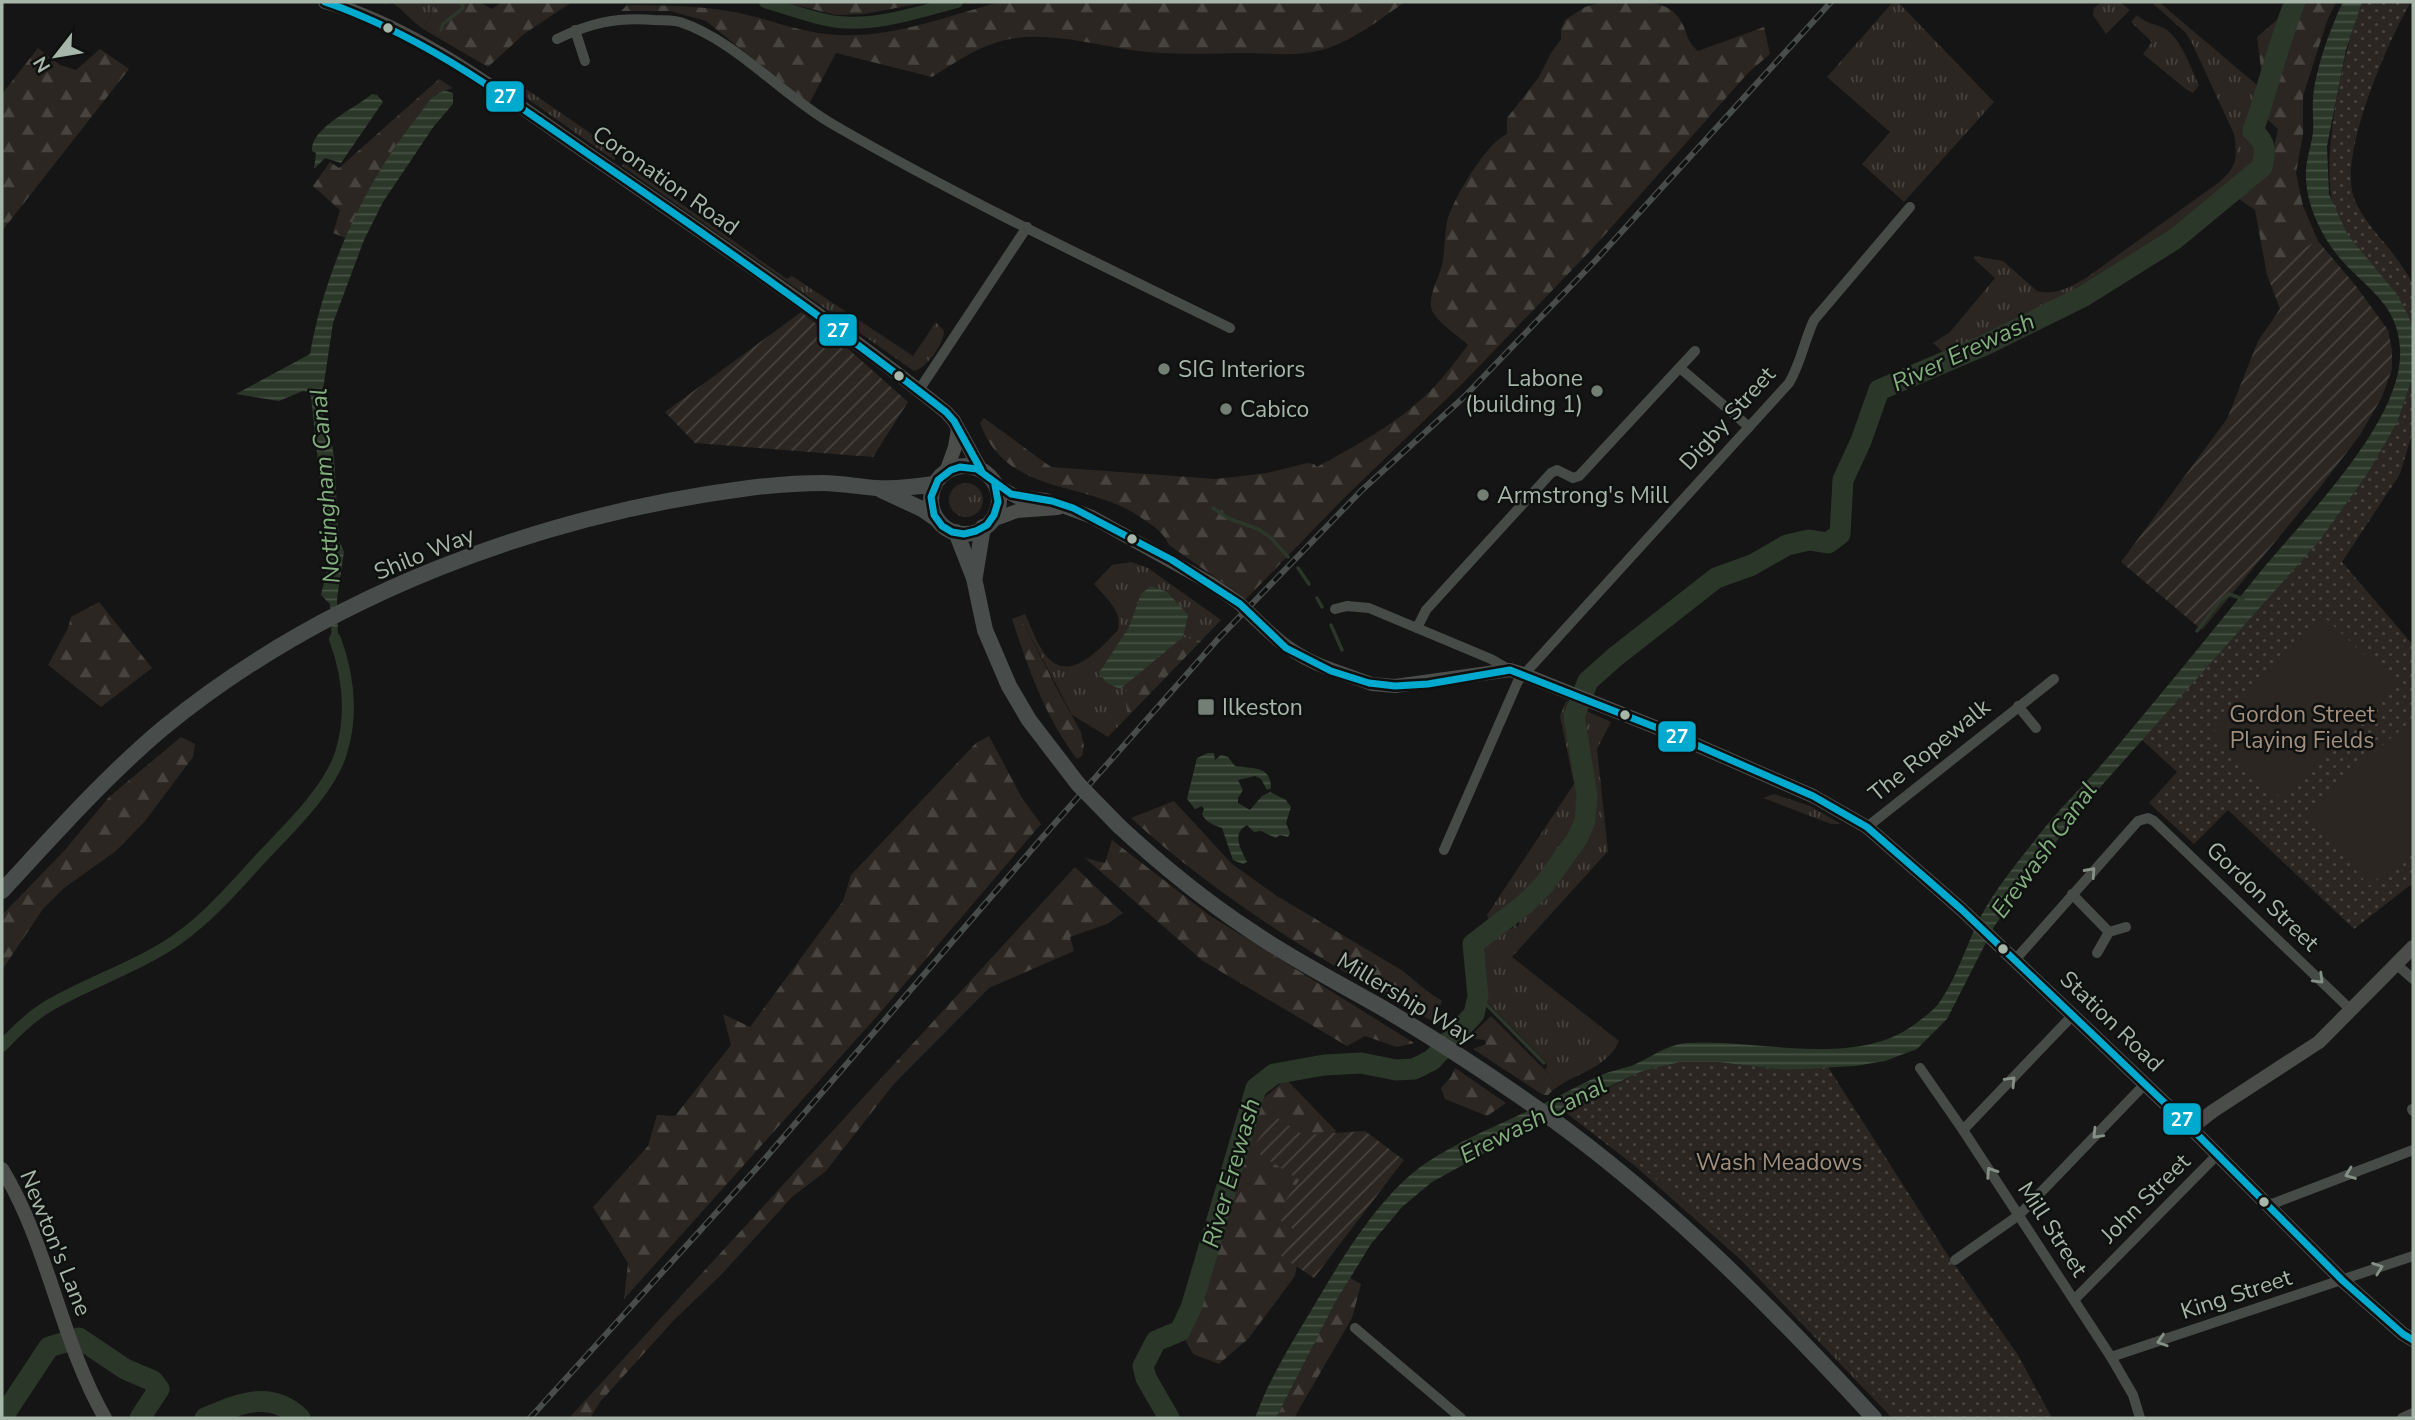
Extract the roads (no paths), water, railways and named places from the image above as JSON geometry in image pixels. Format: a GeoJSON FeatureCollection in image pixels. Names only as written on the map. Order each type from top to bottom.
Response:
{"type":"FeatureCollection","features":[{"type":"Feature","properties":{"kind":"main road"},"geometry":{"type":"LineString","coordinates":[[967,467],[981,470],[995,485],[999,501],[997,510],[987,524],[969,533],[956,533],[943,526],[935,517],[931,497],[934,484],[946,472],[967,467]]}},
{"type":"Feature","properties":{"kind":"main road","name":"Shilo Way"},"geometry":{"type":"LineString","coordinates":[[2,891],[110,777],[165,727],[215,689],[266,656],[379,596],[486,551],[634,508],[772,486],[823,483],[876,488],[934,484]]}},
{"type":"Feature","properties":{"kind":"main road","name":"Shilo Way"},"geometry":{"type":"LineString","coordinates":[[876,488],[935,517]]}},
{"type":"Feature","properties":{"kind":"main road","name":"Millership Way"},"geometry":{"type":"LineString","coordinates":[[974,578],[987,524]]}},
{"type":"Feature","properties":{"kind":"main road","name":"Millership Way"},"geometry":{"type":"LineString","coordinates":[[956,533],[974,578],[985,631],[1009,686],[1029,720],[1078,784],[1119,826],[1178,878],[1253,933],[1429,1035],[1569,1130],[1640,1186],[1723,1261],[1874,1418]]}},
{"type":"Feature","properties":{"kind":"street","name":"Coronation Road"},"geometry":{"type":"LineString","coordinates":[[325,2],[364,14],[410,36],[504,97],[805,304],[946,412],[981,470]]}},
{"type":"Feature","properties":{"kind":"street"},"geometry":{"type":"LineString","coordinates":[[557,39],[606,20],[677,21],[697,29],[718,40],[832,125],[964,197],[1230,328]]}},
{"type":"Feature","properties":{"kind":"street"},"geometry":{"type":"LineString","coordinates":[[575,30],[585,61]]}},
{"type":"Feature","properties":{"kind":"street","name":"Digby Street"},"geometry":{"type":"LineString","coordinates":[[1444,850],[1518,681],[1517,672],[1789,383],[1803,356],[1810,330],[1822,310],[1910,207]]}},
{"type":"Feature","properties":{"kind":"street"},"geometry":{"type":"LineString","coordinates":[[919,390],[1027,227]]}},
{"type":"Feature","properties":{"kind":"street"},"geometry":{"type":"LineString","coordinates":[[1417,628],[1426,610],[1551,473],[1557,470],[1573,478],[1578,476],[1695,351]]}},
{"type":"Feature","properties":{"kind":"street"},"geometry":{"type":"LineString","coordinates":[[1680,369],[1749,427]]}},
{"type":"Feature","properties":{"kind":"street"},"geometry":{"type":"LineString","coordinates":[[946,472],[958,429]]}},
{"type":"Feature","properties":{"kind":"street"},"geometry":{"type":"LineString","coordinates":[[995,485],[1017,497],[1046,500],[1092,517],[1210,583],[1239,603],[1284,646],[1303,658],[1372,684],[1395,685],[1485,673],[1517,672]]}},
{"type":"Feature","properties":{"kind":"street"},"geometry":{"type":"LineString","coordinates":[[987,524],[1017,511],[1066,507]]}},
{"type":"Feature","properties":{"kind":"street"},"geometry":{"type":"LineString","coordinates":[[1335,609],[1347,606],[1368,608],[1517,672]]}},
{"type":"Feature","properties":{"kind":"street","name":"Station Road"},"geometry":{"type":"LineString","coordinates":[[1517,672],[1600,704],[1813,796],[1867,827],[2073,1015],[2191,1128],[2343,1281],[2413,1340]]}},
{"type":"Feature","properties":{"kind":"street","name":"The Ropewalk"},"geometry":{"type":"LineString","coordinates":[[1867,827],[2054,679]]}},
{"type":"Feature","properties":{"kind":"street","name":"The Ropewalk"},"geometry":{"type":"LineString","coordinates":[[2018,706],[2036,728]]}},
{"type":"Feature","properties":{"kind":"street","name":"Gordon Street"},"geometry":{"type":"LineString","coordinates":[[2072,894],[2143,817],[2154,821],[2351,1010]]}},
{"type":"Feature","properties":{"kind":"street"},"geometry":{"type":"LineString","coordinates":[[2014,961],[2072,894],[2109,932]]}},
{"type":"Feature","properties":{"kind":"street"},"geometry":{"type":"LineString","coordinates":[[2097,953],[2109,932],[2126,928]]}},
{"type":"Feature","properties":{"kind":"street"},"geometry":{"type":"LineString","coordinates":[[2191,1128],[2307,1051],[2413,947]]}},
{"type":"Feature","properties":{"kind":"street"},"geometry":{"type":"LineString","coordinates":[[2396,964],[2413,979]]}},
{"type":"Feature","properties":{"kind":"street"},"geometry":{"type":"LineString","coordinates":[[1964,1130],[2073,1015]]}},
{"type":"Feature","properties":{"kind":"street","name":"Mill Street"},"geometry":{"type":"LineString","coordinates":[[1920,1068],[1964,1130],[2111,1357],[2133,1395],[2140,1418]]}},
{"type":"Feature","properties":{"kind":"street"},"geometry":{"type":"LineString","coordinates":[[1955,1260],[2019,1214],[2145,1084]]}},
{"type":"Feature","properties":{"kind":"street"},"geometry":{"type":"LineString","coordinates":[[2267,1206],[2413,1150]]}},
{"type":"Feature","properties":{"kind":"street","name":"John Street"},"geometry":{"type":"LineString","coordinates":[[2074,1300],[2217,1156]]}},
{"type":"Feature","properties":{"kind":"street","name":"Newton's Lane"},"geometry":{"type":"LineString","coordinates":[[2,1170],[26,1218],[88,1386],[105,1418]]}},
{"type":"Feature","properties":{"kind":"street","name":"King Street"},"geometry":{"type":"LineString","coordinates":[[2111,1357],[2413,1256]]}},
{"type":"Feature","properties":{"kind":"street"},"geometry":{"type":"LineString","coordinates":[[1355,1328],[1461,1418]]}},
{"type":"Feature","properties":{"kind":"street"},"geometry":{"type":"LineString","coordinates":[[2402,1418],[2413,1413]]}},
{"type":"Feature","properties":{"kind":"water","name":"Erewash Canal"},"geometry":{"type":"Polygon","coordinates":[[[2343,2],[2362,2],[2346,50],[2327,146],[2329,194],[2347,234],[2396,293],[2408,315],[2413,329],[2413,376],[2397,423],[2368,473],[2321,539],[2079,811],[1995,925],[1947,1019],[1917,1049],[1885,1061],[1855,1066],[1784,1070],[1718,1062],[1680,1062],[1640,1072],[1535,1122],[1510,1139],[1432,1182],[1402,1207],[1371,1244],[1336,1301],[1276,1418],[1255,1418],[1288,1349],[1362,1230],[1392,1192],[1441,1153],[1595,1078],[1631,1066],[1672,1046],[1715,1043],[1838,1049],[1867,1045],[1894,1036],[1919,1021],[1939,1003],[1981,916],[2006,877],[2325,496],[2370,436],[2386,406],[2397,376],[2400,348],[2392,316],[2375,293],[2332,248],[2313,212],[2306,182],[2313,131],[2316,77],[2328,36],[2343,2]]]}},
{"type":"Feature","properties":{"kind":"water"},"geometry":{"type":"Polygon","coordinates":[[[446,91],[453,93],[453,104],[434,126],[383,202],[364,240],[333,323],[321,403],[329,425],[334,457],[339,541],[344,552],[337,599],[338,637],[332,641],[330,604],[321,595],[328,555],[311,397],[308,392],[303,391],[279,401],[236,394],[310,354],[325,291],[365,197],[400,140],[427,104],[437,94],[446,91]]]}},
{"type":"Feature","properties":{"kind":"water"},"geometry":{"type":"Polygon","coordinates":[[[372,94],[377,95],[383,102],[341,163],[325,158],[314,169],[316,153],[312,151],[318,134],[372,94]]]}},
{"type":"Feature","properties":{"kind":"water"},"geometry":{"type":"Polygon","coordinates":[[[1151,586],[1167,592],[1188,615],[1183,637],[1120,689],[1107,683],[1099,673],[1129,627],[1141,594],[1151,586]]]}},
{"type":"Feature","properties":{"kind":"water"},"geometry":{"type":"Polygon","coordinates":[[[1214,753],[1215,760],[1221,755],[1228,757],[1235,766],[1259,770],[1268,775],[1271,788],[1267,790],[1261,779],[1255,776],[1238,780],[1243,790],[1238,803],[1250,810],[1262,796],[1270,792],[1286,800],[1291,807],[1286,823],[1290,833],[1288,837],[1280,835],[1276,838],[1261,831],[1254,832],[1247,825],[1242,829],[1238,837],[1247,862],[1243,864],[1233,860],[1222,828],[1205,819],[1202,806],[1195,809],[1187,799],[1197,758],[1214,753]]]}},
{"type":"Feature","properties":{"kind":"waterway"},"geometry":{"type":"LineString","coordinates":[[441,30],[443,24],[463,8],[461,2]]}},
{"type":"Feature","properties":{"kind":"waterway","name":"Nottingham Canal"},"geometry":{"type":"LineString","coordinates":[[765,2],[819,19],[853,23],[898,17],[957,2]]}},
{"type":"Feature","properties":{"kind":"waterway","name":"River Erewash"},"geometry":{"type":"LineString","coordinates":[[1169,1418],[1146,1378],[1143,1366],[1156,1341],[1180,1331],[1191,1308],[1256,1088],[1274,1074],[1324,1065],[1361,1063],[1396,1070],[1414,1069],[1432,1060],[1474,1014],[1478,996],[1473,944],[1525,904],[1543,886],[1577,839],[1585,821],[1587,795],[1574,716],[1588,681],[1716,578],[1752,565],[1787,545],[1809,540],[1828,543],[1840,534],[1843,480],[1861,441],[1879,390],[1985,345],[2084,296],[2175,239],[2262,167],[2264,147],[2253,131],[2295,2]]}},
{"type":"Feature","properties":{"kind":"waterway"},"geometry":{"type":"LineString","coordinates":[[1213,508],[1230,519],[1258,529],[1270,537],[1288,557]]}},
{"type":"Feature","properties":{"kind":"waterway"},"geometry":{"type":"LineString","coordinates":[[1298,568],[1309,584]]}},
{"type":"Feature","properties":{"kind":"waterway"},"geometry":{"type":"LineString","coordinates":[[2197,631],[2219,602],[2229,594],[2243,599]]}},
{"type":"Feature","properties":{"kind":"waterway"},"geometry":{"type":"LineString","coordinates":[[1317,598],[1322,607]]}},
{"type":"Feature","properties":{"kind":"waterway"},"geometry":{"type":"LineString","coordinates":[[1331,625],[1342,650]]}},
{"type":"Feature","properties":{"kind":"waterway","name":"Nottingham Canal"},"geometry":{"type":"LineString","coordinates":[[2,1046],[24,1024],[50,1005],[150,956],[191,929],[227,895],[307,809],[335,767],[345,738],[348,696],[344,667],[335,639]]}},
{"type":"Feature","properties":{"kind":"waterway"},"geometry":{"type":"LineString","coordinates":[[1512,913],[1515,927]]}},
{"type":"Feature","properties":{"kind":"waterway"},"geometry":{"type":"LineString","coordinates":[[1478,996],[1544,1063]]}},
{"type":"Feature","properties":{"kind":"waterway","name":"River Erewash"},"geometry":{"type":"LineString","coordinates":[[2,1418],[49,1347],[79,1338],[125,1369],[153,1381],[159,1389],[140,1418]]}},
{"type":"Feature","properties":{"kind":"waterway","name":"River Erewash"},"geometry":{"type":"LineString","coordinates":[[205,1418],[254,1402],[277,1404],[300,1418]]}},
{"type":"Feature","properties":{"kind":"railway"},"geometry":{"type":"LineString","coordinates":[[530,1418],[756,1169],[1218,639],[1362,490],[1464,397],[1596,260],[1831,2]]}},
{"type":"Feature","properties":{"kind":"place","name":"SIG Interiors"},"geometry":{"type":"Point","coordinates":[1164,369]}},
{"type":"Feature","properties":{"kind":"place","name":"Labone (building 1)"},"geometry":{"type":"Point","coordinates":[1597,391]}},
{"type":"Feature","properties":{"kind":"place","name":"Cabico"},"geometry":{"type":"Point","coordinates":[1226,409]}},
{"type":"Feature","properties":{"kind":"place","name":"Armstrong's Mill"},"geometry":{"type":"Point","coordinates":[1483,495]}},
{"type":"Feature","properties":{"kind":"place","name":"Ilkeston"},"geometry":{"type":"Point","coordinates":[1206,707]}},
{"type":"Feature","properties":{"kind":"park label","name":"Gordon Street Playing Fields"},"geometry":{"type":"Point","coordinates":[2302,727]}},
{"type":"Feature","properties":{"kind":"park label","name":"Wash Meadows"},"geometry":{"type":"Point","coordinates":[1779,1162]}}]}
